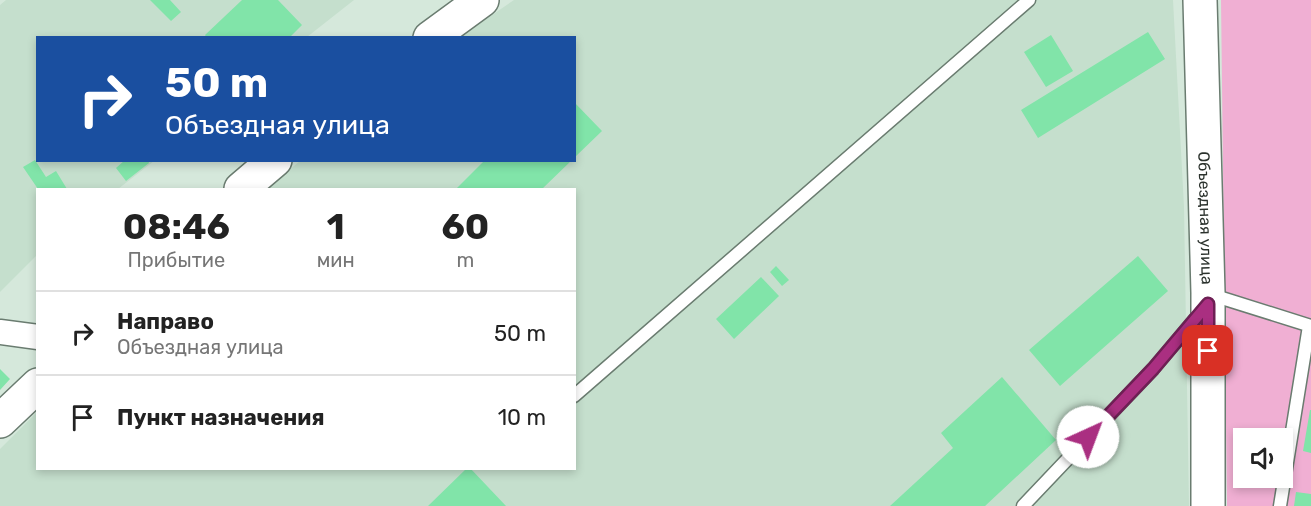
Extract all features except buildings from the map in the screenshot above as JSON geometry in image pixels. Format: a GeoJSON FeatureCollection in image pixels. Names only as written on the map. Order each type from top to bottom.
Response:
{"type":"FeatureCollection","features":[{"type":"Feature","properties":{"kind":"street"},"geometry":{"type":"LineString","coordinates":[[433,36],[482,0]]}},
{"type":"Feature","properties":{"kind":"street","name":"Объездная улица"},"geometry":{"type":"LineString","coordinates":[[1200,0],[1208,299],[1208,506]]}},
{"type":"Feature","properties":{"kind":"street"},"geometry":{"type":"LineString","coordinates":[[242,188],[273,162]]}},
{"type":"Feature","properties":{"kind":"street"},"geometry":{"type":"LineString","coordinates":[[0,332],[36,337]]}},
{"type":"Feature","properties":{"kind":"street"},"geometry":{"type":"LineString","coordinates":[[0,422],[36,386]]}},
{"type":"Feature","properties":{"kind":"lane"},"geometry":{"type":"LineString","coordinates":[[576,394],[1029,0]]}},
{"type":"Feature","properties":{"kind":"lane"},"geometry":{"type":"LineString","coordinates":[[1023,506],[1153,369],[1208,299],[1310,326],[1280,506]]}},
{"type":"Feature","properties":{"kind":"shaded area"},"geometry":{"type":"Polygon","coordinates":[[[6,0],[354,0],[308,36],[36,36],[36,162],[153,162],[119,188],[36,188],[36,256],[0,292],[0,5],[6,0]]]}},
{"type":"Feature","properties":{"kind":"shaded area"},"geometry":{"type":"Polygon","coordinates":[[[514,0],[1173,0],[1184,207],[1189,506],[0,506],[0,449],[36,413],[36,470],[576,470],[576,188],[267,188],[299,162],[576,162],[576,36],[461,36],[514,0]]]}},
{"type":"Feature","properties":{"kind":"shaded area"},"geometry":{"type":"Polygon","coordinates":[[[1221,0],[1311,0],[1311,506],[1227,506],[1221,0]]]}},
{"type":"Feature","properties":{"kind":"route"},"geometry":{"type":"LineString","coordinates":[[1088,437],[1153,369],[1208,304],[1208,351]]}}]}
